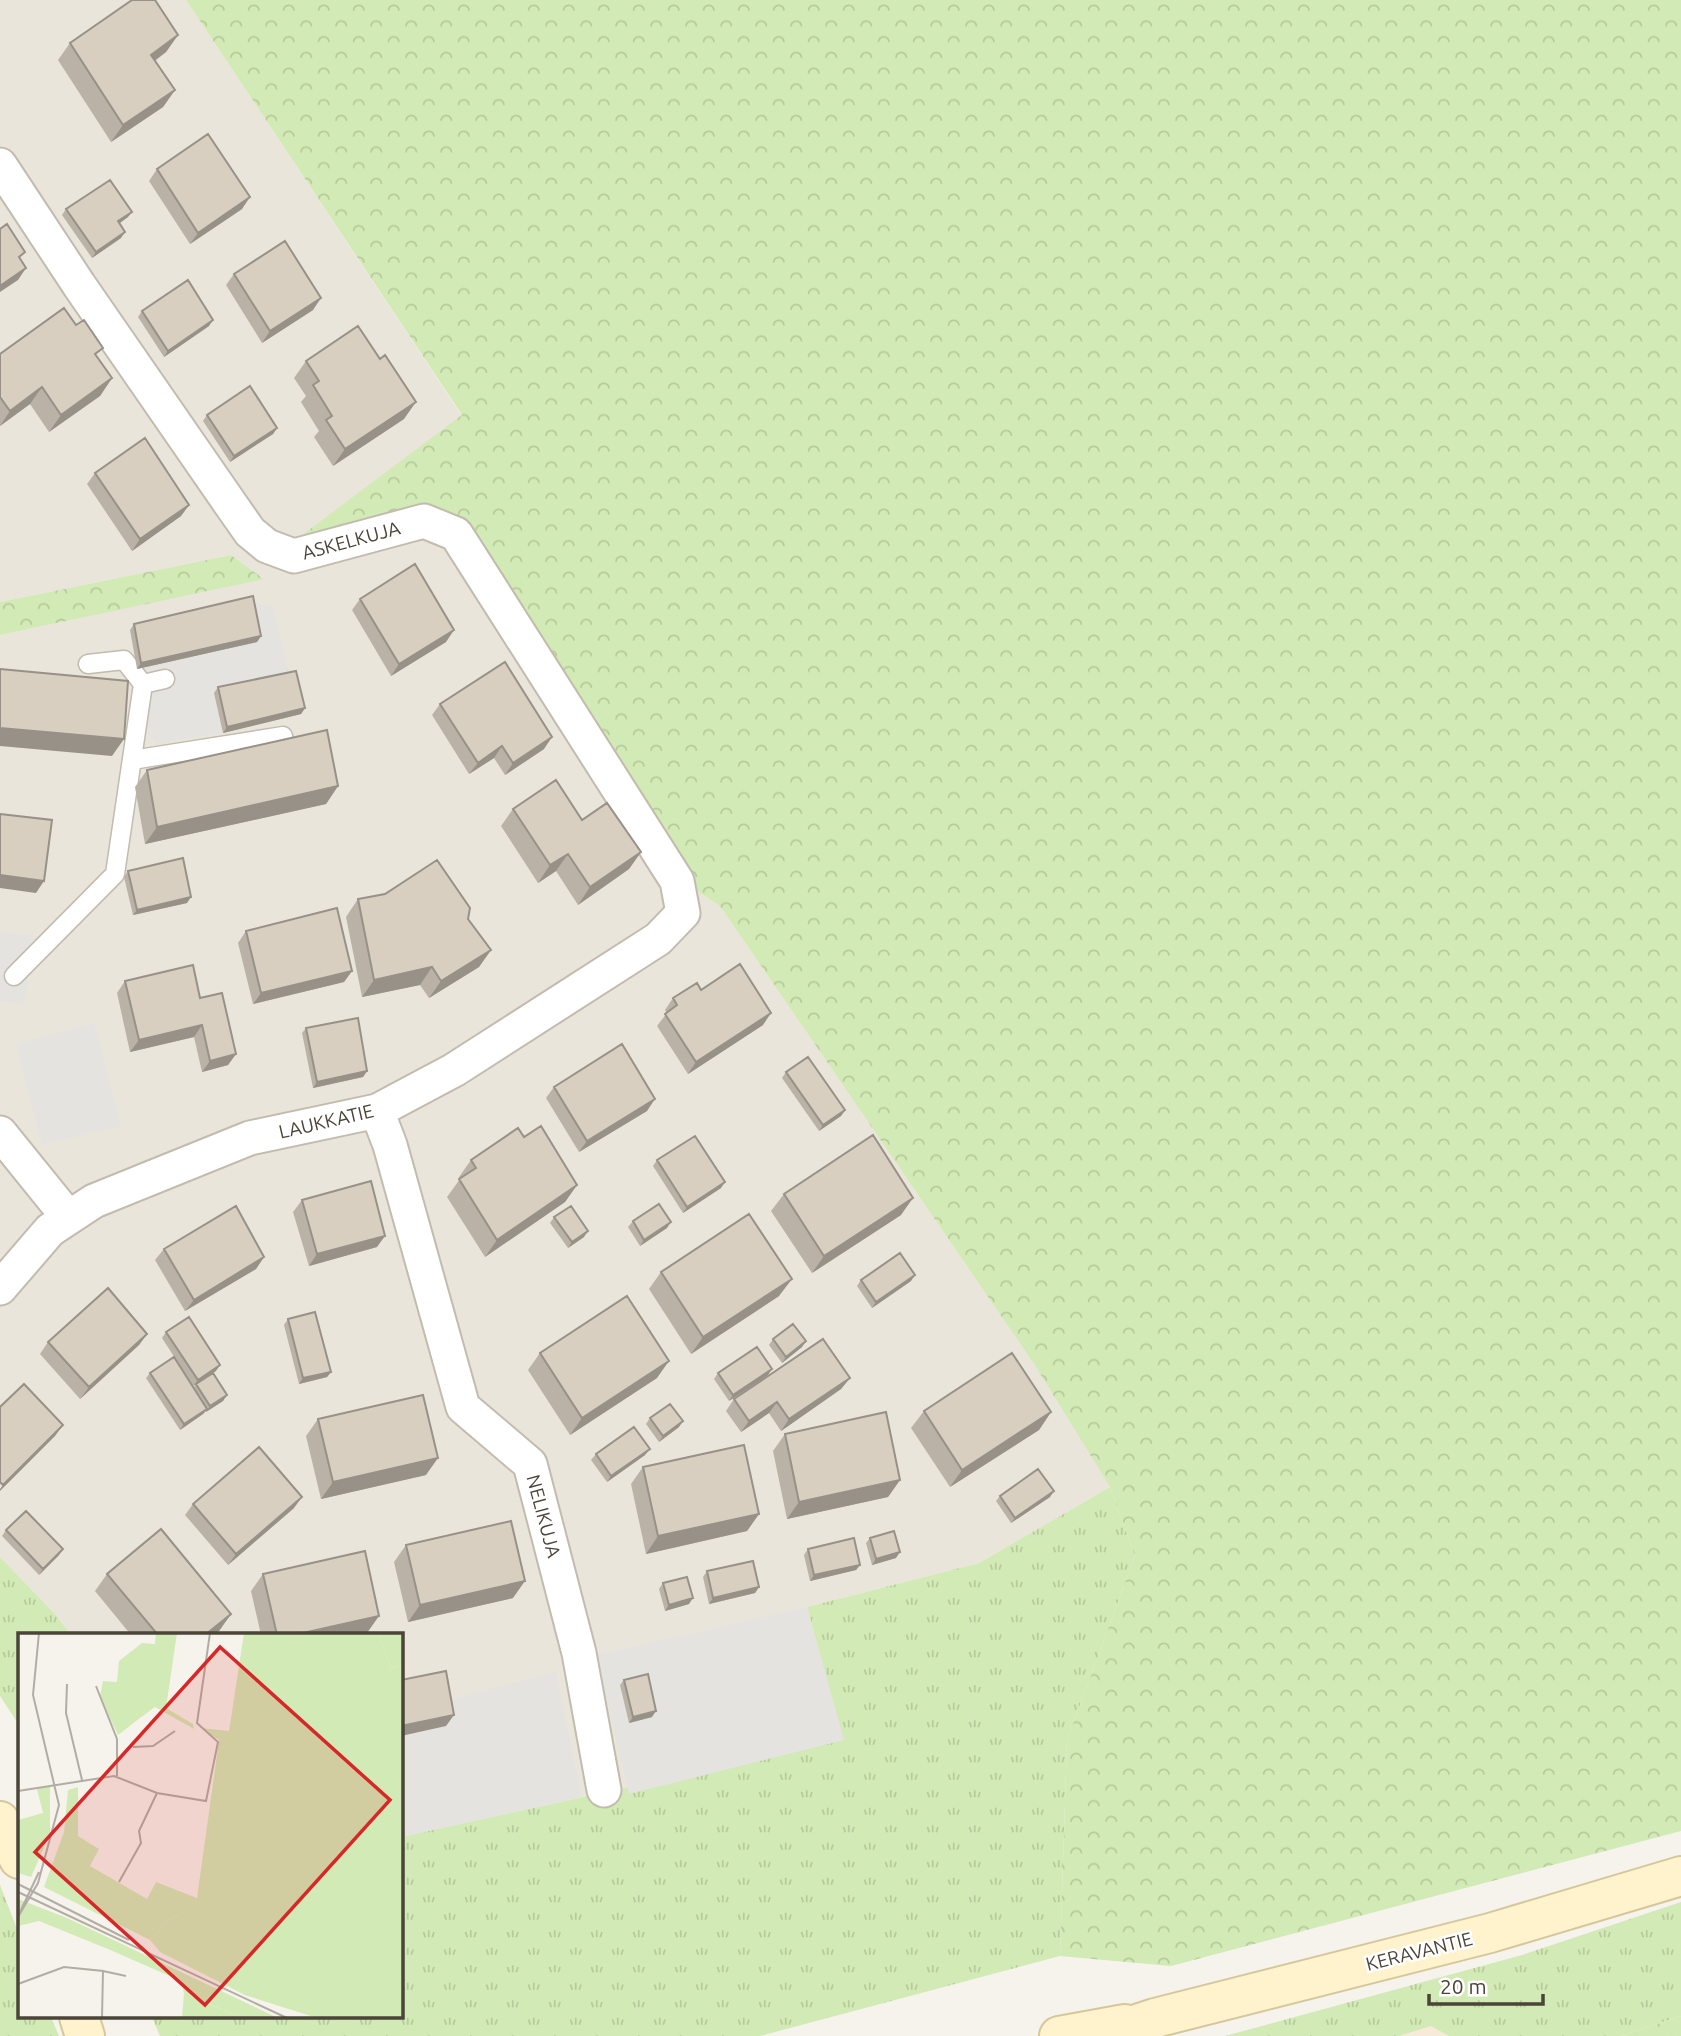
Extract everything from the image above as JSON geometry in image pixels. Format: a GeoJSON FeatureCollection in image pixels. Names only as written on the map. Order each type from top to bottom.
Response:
{"type":"FeatureCollection","features":[{"type":"Feature","properties":{"kind":"main road"},"geometry":{"type":"LineString","coordinates":[[0,1821],[18,1857]]}},
{"type":"Feature","properties":{"kind":"main road","name":"KERAVANTIE"},"geometry":{"type":"LineString","coordinates":[[1059,2036],[1155,2018],[1490,1933],[1681,1876]]}},
{"type":"Feature","properties":{"kind":"main road"},"geometry":{"type":"LineString","coordinates":[[79,2018],[85,2036]]}},
{"type":"Feature","properties":{"kind":"main road","name":"KERAVANTIE"},"geometry":{"type":"LineString","coordinates":[[1101,2036],[1155,2018]]}},
{"type":"Feature","properties":{"kind":"street","name":"ASKELKUJA"},"geometry":{"type":"LineString","coordinates":[[0,165],[79,285],[250,532],[267,546],[294,556],[424,521],[456,534],[677,881],[683,914]]}},
{"type":"Feature","properties":{"kind":"street","name":"LAUKKATIE"},"geometry":{"type":"LineString","coordinates":[[0,1287],[50,1230],[94,1201],[242,1141],[377,1111],[454,1070],[658,939],[683,914]]}},
{"type":"Feature","properties":{"kind":"street","name":"NELIKUJA"},"geometry":{"type":"LineString","coordinates":[[377,1111],[390,1145],[463,1407],[530,1464],[579,1653],[604,1790]]}},
{"type":"Feature","properties":{"kind":"street"},"geometry":{"type":"LineString","coordinates":[[0,1133],[68,1217]]}},
{"type":"Feature","properties":{"kind":"lane"},"geometry":{"type":"LineString","coordinates":[[14,976],[115,874],[144,684],[124,660],[88,664]]}},
{"type":"Feature","properties":{"kind":"lane"},"geometry":{"type":"LineString","coordinates":[[144,684],[166,679]]}},
{"type":"Feature","properties":{"kind":"lane"},"geometry":{"type":"LineString","coordinates":[[132,760],[283,736]]}},
{"type":"Feature","properties":{"kind":"shaded area"},"geometry":{"type":"Polygon","coordinates":[[[0,0],[186,0],[462,416],[298,538],[446,514],[680,880],[720,906],[1034,1364],[1110,1487],[979,1563],[807,1607],[844,1740],[402,1837],[402,1633],[69,1633],[55,1614],[0,1557],[0,635],[263,578],[231,555],[0,602],[0,0]]]}},
{"type":"Feature","properties":{"kind":"shaded area"},"geometry":{"type":"Polygon","coordinates":[[[249,602],[272,606],[301,714],[223,733],[157,744],[148,734],[130,630],[249,602]]]}},
{"type":"Feature","properties":{"kind":"shaded area"},"geometry":{"type":"Polygon","coordinates":[[[0,932],[32,935],[25,1004],[0,1002],[0,932]]]}},
{"type":"Feature","properties":{"kind":"shaded area"},"geometry":{"type":"Polygon","coordinates":[[[94,1023],[121,1126],[42,1145],[16,1044],[94,1023]]]}},
{"type":"Feature","properties":{"kind":"shaded area"},"geometry":{"type":"Polygon","coordinates":[[[807,1607],[844,1740],[629,1794],[596,1655],[807,1607]]]}},
{"type":"Feature","properties":{"kind":"shaded area"},"geometry":{"type":"Polygon","coordinates":[[[556,1672],[582,1797],[402,1837],[402,1734],[442,1702],[556,1672]]]}},
{"type":"Feature","properties":{"kind":"shaded area"},"geometry":{"type":"Polygon","coordinates":[[[1431,2025],[1449,2036],[1399,2036],[1431,2025]]]}},
{"type":"Feature","properties":{"kind":"green space"},"geometry":{"type":"Polygon","coordinates":[[[186,0],[1681,0],[1681,1831],[1171,1966],[1060,1956],[1067,1740],[1135,1556],[1110,1487],[1034,1364],[720,906],[680,880],[446,514],[298,538],[462,415],[186,0]]]}},
{"type":"Feature","properties":{"kind":"green space"},"geometry":{"type":"Polygon","coordinates":[[[231,555],[264,579],[0,635],[0,602],[231,555]]]}},
{"type":"Feature","properties":{"kind":"green space"},"geometry":{"type":"Polygon","coordinates":[[[1110,1487],[1135,1556],[1067,1740],[1060,1956],[760,2036],[160,2036],[152,2018],[402,2018],[402,1837],[843,1740],[807,1607],[979,1563],[1110,1487]]]}},
{"type":"Feature","properties":{"kind":"green space"},"geometry":{"type":"Polygon","coordinates":[[[0,1557],[55,1614],[69,1633],[18,1633],[18,1723],[0,1696],[0,1557]]]}},
{"type":"Feature","properties":{"kind":"green space"},"geometry":{"type":"Polygon","coordinates":[[[0,1885],[18,1931],[18,2018],[51,2018],[59,2036],[0,2036],[0,1885]]]}},
{"type":"Feature","properties":{"kind":"green space"},"geometry":{"type":"Polygon","coordinates":[[[1681,1902],[1681,2016],[1621,2036],[1449,2036],[1431,2026],[1399,2036],[1225,2036],[1522,1955],[1681,1902]]]}},
{"type":"Feature","properties":{"kind":"green space"},"geometry":{"type":"Polygon","coordinates":[[[1681,2016],[1681,2036],[1621,2036],[1681,2016]]]}},
{"type":"Feature","properties":{"kind":"building"},"geometry":{"type":"Polygon","coordinates":[[[132,0],[155,0],[178,35],[151,55],[175,90],[123,125],[70,43],[132,0]]]}},
{"type":"Feature","properties":{"kind":"building"},"geometry":{"type":"Polygon","coordinates":[[[208,134],[250,197],[198,233],[157,169],[208,134]]]}},
{"type":"Feature","properties":{"kind":"building"},"geometry":{"type":"Polygon","coordinates":[[[110,180],[132,212],[118,221],[125,232],[96,252],[66,209],[110,180]]]}},
{"type":"Feature","properties":{"kind":"building"},"geometry":{"type":"Polygon","coordinates":[[[7,224],[25,252],[19,257],[26,268],[0,286],[0,229],[7,224]]]}},
{"type":"Feature","properties":{"kind":"building"},"geometry":{"type":"Polygon","coordinates":[[[285,241],[321,298],[270,331],[234,274],[285,241]]]}},
{"type":"Feature","properties":{"kind":"building"},"geometry":{"type":"Polygon","coordinates":[[[188,280],[213,320],[168,351],[142,311],[188,280]]]}},
{"type":"Feature","properties":{"kind":"building"},"geometry":{"type":"Polygon","coordinates":[[[64,308],[76,325],[84,320],[103,348],[95,354],[112,378],[61,415],[42,387],[10,411],[0,397],[0,354],[64,308]]]}},
{"type":"Feature","properties":{"kind":"building"},"geometry":{"type":"Polygon","coordinates":[[[358,326],[380,359],[385,355],[416,402],[345,449],[326,420],[332,416],[313,385],[319,381],[306,361],[358,326]]]}},
{"type":"Feature","properties":{"kind":"building"},"geometry":{"type":"Polygon","coordinates":[[[250,386],[277,428],[234,456],[207,415],[250,386]]]}},
{"type":"Feature","properties":{"kind":"building"},"geometry":{"type":"Polygon","coordinates":[[[145,438],[189,505],[140,539],[95,473],[145,438]]]}},
{"type":"Feature","properties":{"kind":"building"},"geometry":{"type":"Polygon","coordinates":[[[415,564],[454,630],[399,664],[360,599],[415,564]]]}},
{"type":"Feature","properties":{"kind":"building"},"geometry":{"type":"Polygon","coordinates":[[[253,596],[261,636],[141,663],[134,624],[253,596]]]}},
{"type":"Feature","properties":{"kind":"building"},"geometry":{"type":"Polygon","coordinates":[[[505,662],[552,737],[513,763],[502,746],[478,763],[440,704],[505,662]]]}},
{"type":"Feature","properties":{"kind":"building"},"geometry":{"type":"Polygon","coordinates":[[[0,669],[128,681],[124,739],[0,728],[0,669]]]}},
{"type":"Feature","properties":{"kind":"building"},"geometry":{"type":"Polygon","coordinates":[[[296,671],[305,708],[227,727],[218,687],[296,671]]]}},
{"type":"Feature","properties":{"kind":"building"},"geometry":{"type":"Polygon","coordinates":[[[327,730],[338,786],[157,827],[147,770],[327,730]]]}},
{"type":"Feature","properties":{"kind":"building"},"geometry":{"type":"Polygon","coordinates":[[[556,780],[582,820],[607,803],[641,852],[590,887],[568,854],[550,865],[513,809],[556,780]]]}},
{"type":"Feature","properties":{"kind":"building"},"geometry":{"type":"Polygon","coordinates":[[[0,814],[52,820],[44,881],[0,875],[0,814]]]}},
{"type":"Feature","properties":{"kind":"building"},"geometry":{"type":"Polygon","coordinates":[[[183,858],[191,897],[137,910],[128,871],[183,858]]]}},
{"type":"Feature","properties":{"kind":"building"},"geometry":{"type":"Polygon","coordinates":[[[437,860],[470,908],[468,919],[491,950],[441,981],[432,967],[374,980],[358,899],[385,894],[437,860]]]}},
{"type":"Feature","properties":{"kind":"building"},"geometry":{"type":"Polygon","coordinates":[[[337,908],[352,971],[261,993],[246,931],[337,908]]]}},
{"type":"Feature","properties":{"kind":"building"},"geometry":{"type":"Polygon","coordinates":[[[740,964],[771,1013],[696,1062],[665,1014],[677,1005],[673,998],[697,983],[701,990],[740,964]]]}},
{"type":"Feature","properties":{"kind":"building"},"geometry":{"type":"Polygon","coordinates":[[[193,965],[200,998],[222,993],[236,1054],[210,1061],[202,1025],[139,1040],[125,981],[193,965]]]}},
{"type":"Feature","properties":{"kind":"building"},"geometry":{"type":"Polygon","coordinates":[[[358,1018],[367,1071],[317,1082],[306,1028],[358,1018]]]}},
{"type":"Feature","properties":{"kind":"building"},"geometry":{"type":"Polygon","coordinates":[[[622,1044],[655,1099],[587,1141],[554,1087],[622,1044]]]}},
{"type":"Feature","properties":{"kind":"building"},"geometry":{"type":"Polygon","coordinates":[[[808,1057],[845,1110],[823,1125],[786,1072],[808,1057]]]}},
{"type":"Feature","properties":{"kind":"building"},"geometry":{"type":"Polygon","coordinates":[[[541,1126],[577,1185],[497,1240],[459,1179],[476,1168],[471,1160],[518,1128],[524,1137],[541,1126]]]}},
{"type":"Feature","properties":{"kind":"building"},"geometry":{"type":"Polygon","coordinates":[[[873,1135],[913,1198],[824,1256],[784,1194],[873,1135]]]}},
{"type":"Feature","properties":{"kind":"building"},"geometry":{"type":"Polygon","coordinates":[[[695,1136],[725,1182],[687,1207],[657,1160],[695,1136]]]}},
{"type":"Feature","properties":{"kind":"building"},"geometry":{"type":"Polygon","coordinates":[[[371,1181],[385,1236],[317,1254],[302,1200],[371,1181]]]}},
{"type":"Feature","properties":{"kind":"building"},"geometry":{"type":"Polygon","coordinates":[[[659,1204],[671,1222],[644,1240],[633,1221],[659,1204]]]}},
{"type":"Feature","properties":{"kind":"building"},"geometry":{"type":"Polygon","coordinates":[[[236,1206],[264,1257],[194,1300],[164,1249],[236,1206]]]}},
{"type":"Feature","properties":{"kind":"building"},"geometry":{"type":"Polygon","coordinates":[[[571,1206],[588,1231],[572,1242],[554,1217],[571,1206]]]}},
{"type":"Feature","properties":{"kind":"building"},"geometry":{"type":"Polygon","coordinates":[[[749,1214],[792,1279],[703,1337],[661,1272],[749,1214]]]}},
{"type":"Feature","properties":{"kind":"building"},"geometry":{"type":"Polygon","coordinates":[[[900,1253],[915,1275],[876,1302],[861,1280],[900,1253]]]}},
{"type":"Feature","properties":{"kind":"building"},"geometry":{"type":"Polygon","coordinates":[[[108,1288],[147,1334],[89,1387],[48,1342],[108,1288]]]}},
{"type":"Feature","properties":{"kind":"building"},"geometry":{"type":"Polygon","coordinates":[[[627,1296],[669,1361],[582,1418],[540,1353],[627,1296]]]}},
{"type":"Feature","properties":{"kind":"building"},"geometry":{"type":"Polygon","coordinates":[[[315,1312],[331,1372],[303,1378],[288,1319],[315,1312]]]}},
{"type":"Feature","properties":{"kind":"building"},"geometry":{"type":"Polygon","coordinates":[[[189,1317],[220,1365],[198,1380],[166,1332],[189,1317]]]}},
{"type":"Feature","properties":{"kind":"building"},"geometry":{"type":"Polygon","coordinates":[[[793,1324],[806,1341],[786,1357],[773,1339],[793,1324]]]}},
{"type":"Feature","properties":{"kind":"building"},"geometry":{"type":"Polygon","coordinates":[[[823,1339],[850,1378],[789,1419],[777,1402],[749,1421],[734,1399],[823,1339]]]}},
{"type":"Feature","properties":{"kind":"building"},"geometry":{"type":"Polygon","coordinates":[[[757,1347],[772,1369],[733,1395],[718,1373],[757,1347]]]}},
{"type":"Feature","properties":{"kind":"building"},"geometry":{"type":"Polygon","coordinates":[[[1012,1353],[1051,1412],[962,1470],[924,1411],[1012,1353]]]}},
{"type":"Feature","properties":{"kind":"building"},"geometry":{"type":"Polygon","coordinates":[[[174,1357],[207,1409],[184,1424],[150,1373],[174,1357]]]}},
{"type":"Feature","properties":{"kind":"building"},"geometry":{"type":"Polygon","coordinates":[[[213,1373],[227,1395],[210,1406],[196,1384],[213,1373]]]}},
{"type":"Feature","properties":{"kind":"building"},"geometry":{"type":"Polygon","coordinates":[[[24,1384],[63,1425],[3,1485],[0,1482],[0,1407],[24,1384]]]}},
{"type":"Feature","properties":{"kind":"building"},"geometry":{"type":"Polygon","coordinates":[[[423,1395],[438,1458],[333,1482],[318,1419],[423,1395]]]}},
{"type":"Feature","properties":{"kind":"building"},"geometry":{"type":"Polygon","coordinates":[[[670,1404],[683,1421],[663,1436],[650,1418],[670,1404]]]}},
{"type":"Feature","properties":{"kind":"building"},"geometry":{"type":"Polygon","coordinates":[[[886,1412],[900,1480],[799,1502],[785,1434],[886,1412]]]}},
{"type":"Feature","properties":{"kind":"building"},"geometry":{"type":"Polygon","coordinates":[[[634,1427],[650,1449],[611,1476],[596,1454],[634,1427]]]}},
{"type":"Feature","properties":{"kind":"building"},"geometry":{"type":"Polygon","coordinates":[[[744,1445],[759,1514],[658,1536],[643,1467],[744,1445]]]}},
{"type":"Feature","properties":{"kind":"building"},"geometry":{"type":"Polygon","coordinates":[[[259,1447],[302,1497],[236,1554],[193,1504],[259,1447]]]}},
{"type":"Feature","properties":{"kind":"building"},"geometry":{"type":"Polygon","coordinates":[[[1038,1469],[1054,1491],[1015,1518],[1000,1496],[1038,1469]]]}},
{"type":"Feature","properties":{"kind":"building"},"geometry":{"type":"Polygon","coordinates":[[[26,1511],[63,1549],[43,1569],[6,1530],[26,1511]]]}},
{"type":"Feature","properties":{"kind":"building"},"geometry":{"type":"Polygon","coordinates":[[[511,1521],[525,1581],[420,1605],[406,1545],[511,1521]]]}},
{"type":"Feature","properties":{"kind":"building"},"geometry":{"type":"Polygon","coordinates":[[[161,1529],[231,1614],[207,1633],[156,1633],[107,1574],[161,1529]]]}},
{"type":"Feature","properties":{"kind":"building"},"geometry":{"type":"Polygon","coordinates":[[[894,1531],[900,1552],[876,1559],[870,1538],[894,1531]]]}},
{"type":"Feature","properties":{"kind":"building"},"geometry":{"type":"Polygon","coordinates":[[[854,1538],[860,1565],[814,1575],[808,1549],[854,1538]]]}},
{"type":"Feature","properties":{"kind":"building"},"geometry":{"type":"Polygon","coordinates":[[[365,1551],[379,1616],[303,1633],[277,1633],[263,1574],[365,1551]]]}},
{"type":"Feature","properties":{"kind":"building"},"geometry":{"type":"Polygon","coordinates":[[[753,1561],[759,1587],[713,1598],[707,1571],[753,1561]]]}},
{"type":"Feature","properties":{"kind":"building"},"geometry":{"type":"Polygon","coordinates":[[[687,1577],[693,1598],[669,1605],[663,1583],[687,1577]]]}},
{"type":"Feature","properties":{"kind":"building"},"geometry":{"type":"Polygon","coordinates":[[[446,1671],[454,1715],[402,1726],[402,1680],[446,1671]]]}},
{"type":"Feature","properties":{"kind":"building"},"geometry":{"type":"Polygon","coordinates":[[[648,1674],[656,1711],[633,1717],[624,1680],[648,1674]]]}}]}
